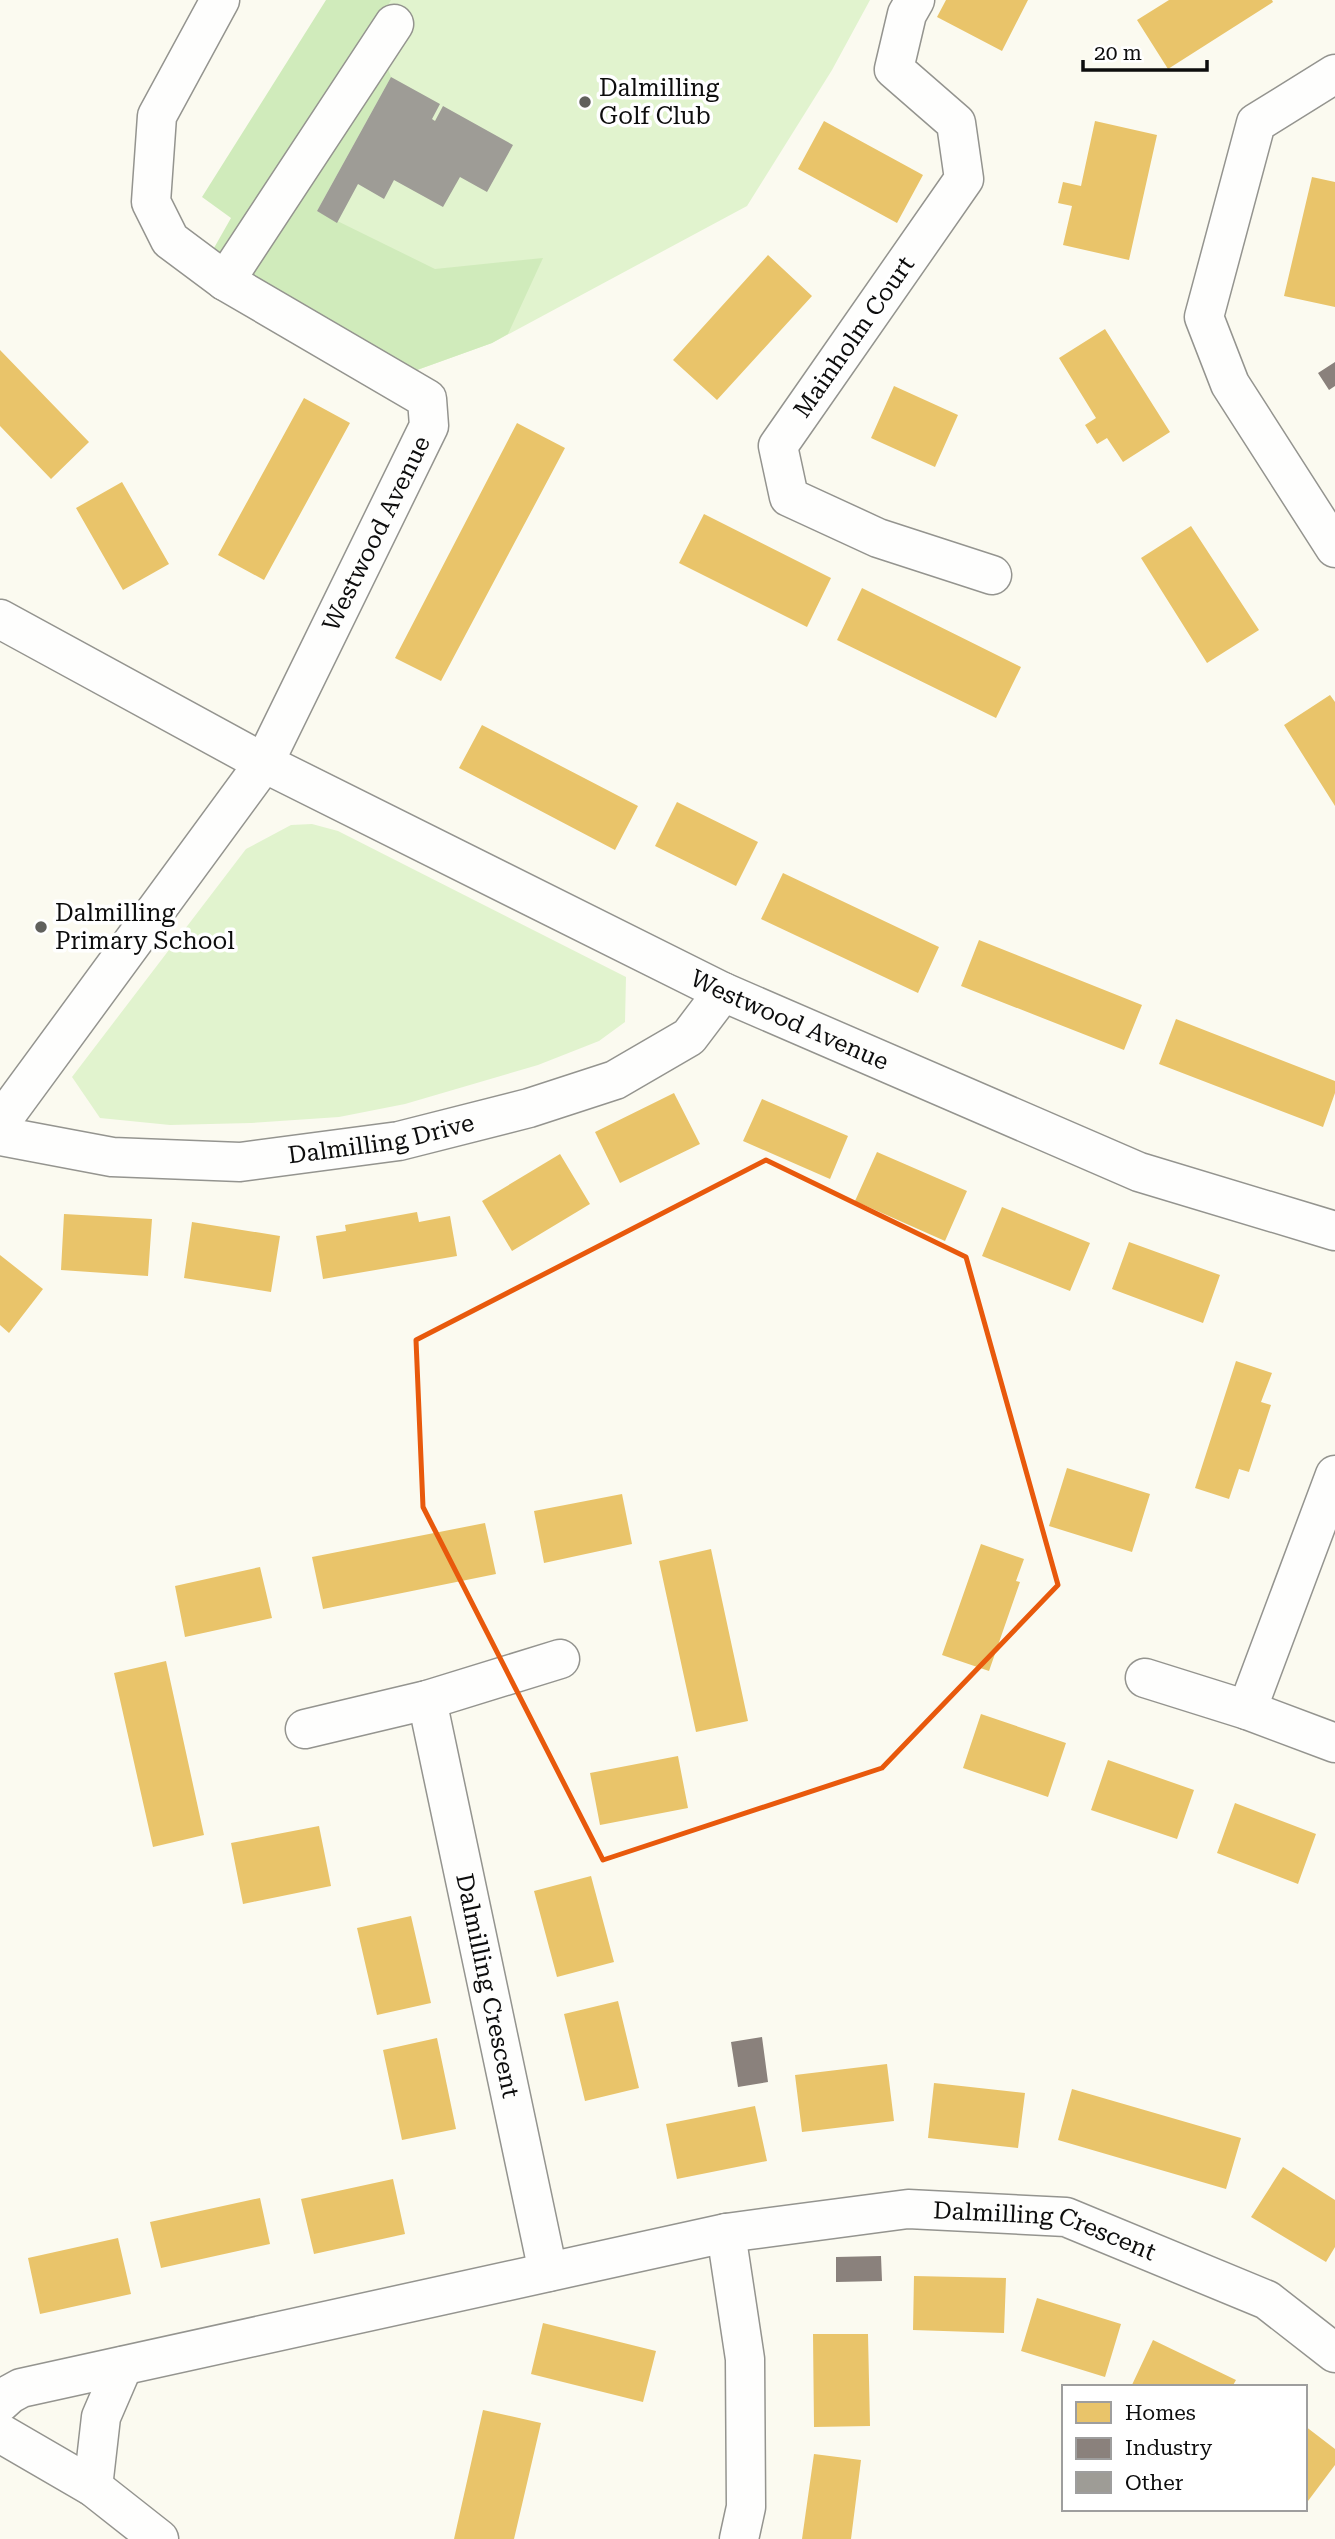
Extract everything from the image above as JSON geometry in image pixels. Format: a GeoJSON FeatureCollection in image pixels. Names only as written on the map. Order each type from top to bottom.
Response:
{"type":"FeatureCollection","features":[{"type":"Feature","properties":{"kind":"street"},"geometry":{"type":"LineString","coordinates":[[220,0],[157,116],[151,202],[170,240],[225,281],[394,24]]}},
{"type":"Feature","properties":{"kind":"street","name":"Mainholm Court"},"geometry":{"type":"LineString","coordinates":[[915,0],[907,14],[894,69],[956,123],[964,179],[778,446],[789,497],[878,538],[992,575]]}},
{"type":"Feature","properties":{"kind":"street"},"geometry":{"type":"LineString","coordinates":[[1335,74],[1256,123],[1204,317],[1230,384],[1335,548]]}},
{"type":"Feature","properties":{"kind":"street","name":"Westwood Avenue"},"geometry":{"type":"LineString","coordinates":[[225,281],[427,399],[429,426],[264,763]]}},
{"type":"Feature","properties":{"kind":"street","name":"Westwood Avenue"},"geometry":{"type":"LineString","coordinates":[[0,619],[264,763],[723,992],[1139,1172],[1335,1231]]}},
{"type":"Feature","properties":{"kind":"street"},"geometry":{"type":"LineString","coordinates":[[0,1123],[264,763]]}},
{"type":"Feature","properties":{"kind":"street","name":"Dalmilling Drive"},"geometry":{"type":"LineString","coordinates":[[0,1136],[112,1157],[240,1162],[399,1141],[529,1108],[615,1080],[689,1037],[723,992]]}},
{"type":"Feature","properties":{"kind":"street"},"geometry":{"type":"LineString","coordinates":[[1247,1710],[1335,1475]]}},
{"type":"Feature","properties":{"kind":"street"},"geometry":{"type":"LineString","coordinates":[[305,1729],[427,1700],[559,1659]]}},
{"type":"Feature","properties":{"kind":"street"},"geometry":{"type":"LineString","coordinates":[[1145,1678],[1247,1710],[1335,1743]]}},
{"type":"Feature","properties":{"kind":"street","name":"Dalmilling Crescent"},"geometry":{"type":"LineString","coordinates":[[427,1700],[548,2272]]}},
{"type":"Feature","properties":{"kind":"street","name":"Dalmilling Crescent"},"geometry":{"type":"LineString","coordinates":[[0,2403],[21,2388],[726,2233],[908,2209],[1066,2217],[1267,2300],[1335,2353]]}},
{"type":"Feature","properties":{"kind":"street"},"geometry":{"type":"LineString","coordinates":[[726,2233],[745,2359],[746,2507],[739,2539]]}},
{"type":"Feature","properties":{"kind":"street"},"geometry":{"type":"LineString","coordinates":[[93,2487],[101,2417],[123,2366]]}},
{"type":"Feature","properties":{"kind":"street"},"geometry":{"type":"LineString","coordinates":[[0,2433],[93,2487],[159,2539]]}},
{"type":"Feature","properties":{"kind":"highlighted area"},"geometry":{"type":"Polygon","coordinates":[[[766,1160],[966,1257],[1058,1585],[882,1768],[603,1860],[423,1507],[416,1340],[766,1160]]]}},
{"type":"Feature","properties":{"kind":"green space"},"geometry":{"type":"Polygon","coordinates":[[[326,0],[391,0],[374,30],[391,77],[317,211],[435,269],[543,258],[508,334],[492,343],[417,370],[341,332],[210,255],[231,218],[202,197],[326,0]]]}},
{"type":"Feature","properties":{"kind":"green space"},"geometry":{"type":"Polygon","coordinates":[[[368,0],[870,0],[832,70],[747,206],[492,343],[417,370],[232,218],[368,0]]]}},
{"type":"Feature","properties":{"kind":"green space"},"geometry":{"type":"Polygon","coordinates":[[[312,824],[338,831],[626,977],[625,1022],[599,1041],[538,1065],[405,1104],[339,1117],[170,1125],[100,1118],[72,1077],[246,849],[291,825],[312,824]]]}},
{"type":"Feature","properties":{"kind":"building: Homes"},"geometry":{"type":"Polygon","coordinates":[[[946,0],[1028,0],[1002,51],[937,17],[946,0]]]}},
{"type":"Feature","properties":{"kind":"building: Homes"},"geometry":{"type":"Polygon","coordinates":[[[1169,0],[1273,2],[1168,69],[1137,20],[1169,0]]]}},
{"type":"Feature","properties":{"kind":"building: Homes"},"geometry":{"type":"Polygon","coordinates":[[[824,121],[923,175],[897,223],[798,169],[824,121]]]}},
{"type":"Feature","properties":{"kind":"building: Homes"},"geometry":{"type":"Polygon","coordinates":[[[1095,121],[1157,135],[1129,260],[1063,245],[1072,206],[1058,203],[1063,182],[1081,186],[1095,121]]]}},
{"type":"Feature","properties":{"kind":"building: Homes"},"geometry":{"type":"Polygon","coordinates":[[[1312,177],[1335,182],[1335,307],[1284,296],[1312,177]]]}},
{"type":"Feature","properties":{"kind":"building: Homes"},"geometry":{"type":"Polygon","coordinates":[[[768,255],[812,296],[717,400],[673,360],[768,255]]]}},
{"type":"Feature","properties":{"kind":"building: Homes"},"geometry":{"type":"Polygon","coordinates":[[[1105,329],[1170,432],[1123,462],[1107,438],[1097,444],[1085,425],[1096,418],[1059,358],[1105,329]]]}},
{"type":"Feature","properties":{"kind":"building: Homes"},"geometry":{"type":"Polygon","coordinates":[[[0,350],[89,442],[51,479],[0,426],[0,350]]]}},
{"type":"Feature","properties":{"kind":"building: Homes"},"geometry":{"type":"Polygon","coordinates":[[[894,386],[958,415],[935,467],[871,438],[894,386]]]}},
{"type":"Feature","properties":{"kind":"building: Homes"},"geometry":{"type":"Polygon","coordinates":[[[304,398],[350,423],[264,580],[218,555],[304,398]]]}},
{"type":"Feature","properties":{"kind":"building: Homes"},"geometry":{"type":"Polygon","coordinates":[[[517,423],[565,448],[441,681],[395,658],[517,423]]]}},
{"type":"Feature","properties":{"kind":"building: Homes"},"geometry":{"type":"Polygon","coordinates":[[[122,482],[169,564],[123,590],[76,508],[122,482]]]}},
{"type":"Feature","properties":{"kind":"building: Homes"},"geometry":{"type":"Polygon","coordinates":[[[704,514],[831,578],[807,627],[679,563],[704,514]]]}},
{"type":"Feature","properties":{"kind":"building: Homes"},"geometry":{"type":"Polygon","coordinates":[[[1191,526],[1259,630],[1207,663],[1141,558],[1191,526]]]}},
{"type":"Feature","properties":{"kind":"building: Homes"},"geometry":{"type":"Polygon","coordinates":[[[862,588],[1021,667],[996,718],[837,640],[862,588]]]}},
{"type":"Feature","properties":{"kind":"building: Homes"},"geometry":{"type":"Polygon","coordinates":[[[1330,695],[1335,702],[1335,806],[1284,725],[1330,695]]]}},
{"type":"Feature","properties":{"kind":"building: Homes"},"geometry":{"type":"Polygon","coordinates":[[[482,725],[638,806],[615,850],[459,768],[482,725]]]}},
{"type":"Feature","properties":{"kind":"building: Homes"},"geometry":{"type":"Polygon","coordinates":[[[677,802],[758,842],[736,886],[655,846],[677,802]]]}},
{"type":"Feature","properties":{"kind":"building: Homes"},"geometry":{"type":"Polygon","coordinates":[[[783,873],[939,947],[918,993],[761,919],[783,873]]]}},
{"type":"Feature","properties":{"kind":"building: Homes"},"geometry":{"type":"Polygon","coordinates":[[[979,940],[1142,1005],[1124,1050],[961,986],[979,940]]]}},
{"type":"Feature","properties":{"kind":"building: Homes"},"geometry":{"type":"Polygon","coordinates":[[[1176,1019],[1335,1081],[1335,1093],[1323,1127],[1159,1064],[1176,1019]]]}},
{"type":"Feature","properties":{"kind":"building: Homes"},"geometry":{"type":"Polygon","coordinates":[[[674,1093],[700,1144],[620,1183],[595,1132],[674,1093]]]}},
{"type":"Feature","properties":{"kind":"building: Homes"},"geometry":{"type":"Polygon","coordinates":[[[762,1099],[848,1136],[830,1179],[743,1141],[762,1099]]]}},
{"type":"Feature","properties":{"kind":"building: Homes"},"geometry":{"type":"Polygon","coordinates":[[[877,1152],[967,1191],[945,1241],[855,1201],[877,1152]]]}},
{"type":"Feature","properties":{"kind":"building: Homes"},"geometry":{"type":"Polygon","coordinates":[[[560,1154],[590,1204],[512,1251],[482,1201],[560,1154]]]}},
{"type":"Feature","properties":{"kind":"building: Homes"},"geometry":{"type":"Polygon","coordinates":[[[1002,1207],[1090,1243],[1070,1291],[982,1256],[1002,1207]]]}},
{"type":"Feature","properties":{"kind":"building: Homes"},"geometry":{"type":"Polygon","coordinates":[[[417,1212],[419,1222],[450,1216],[457,1256],[323,1279],[316,1236],[346,1231],[345,1225],[417,1212]]]}},
{"type":"Feature","properties":{"kind":"building: Homes"},"geometry":{"type":"Polygon","coordinates":[[[64,1214],[152,1219],[148,1276],[61,1270],[64,1214]]]}},
{"type":"Feature","properties":{"kind":"building: Homes"},"geometry":{"type":"Polygon","coordinates":[[[192,1222],[280,1236],[271,1292],[184,1278],[192,1222]]]}},
{"type":"Feature","properties":{"kind":"building: Homes"},"geometry":{"type":"Polygon","coordinates":[[[1129,1242],[1220,1275],[1203,1323],[1112,1289],[1129,1242]]]}},
{"type":"Feature","properties":{"kind":"building: Homes"},"geometry":{"type":"Polygon","coordinates":[[[0,1255],[43,1289],[9,1333],[0,1325],[0,1255]]]}},
{"type":"Feature","properties":{"kind":"building: Homes"},"geometry":{"type":"Polygon","coordinates":[[[1236,1361],[1272,1373],[1261,1402],[1271,1405],[1249,1472],[1239,1469],[1229,1499],[1195,1488],[1236,1361]]]}},
{"type":"Feature","properties":{"kind":"building: Homes"},"geometry":{"type":"Polygon","coordinates":[[[1067,1468],[1150,1494],[1132,1552],[1049,1526],[1067,1468]]]}},
{"type":"Feature","properties":{"kind":"building: Homes"},"geometry":{"type":"Polygon","coordinates":[[[622,1494],[632,1544],[544,1563],[534,1511],[622,1494]]]}},
{"type":"Feature","properties":{"kind":"building: Homes"},"geometry":{"type":"Polygon","coordinates":[[[485,1523],[496,1574],[323,1609],[312,1557],[485,1523]]]}},
{"type":"Feature","properties":{"kind":"building: Homes"},"geometry":{"type":"Polygon","coordinates":[[[981,1544],[1024,1559],[1016,1581],[1020,1582],[989,1671],[942,1655],[981,1544]]]}},
{"type":"Feature","properties":{"kind":"building: Homes"},"geometry":{"type":"Polygon","coordinates":[[[711,1549],[748,1721],[696,1732],[659,1561],[711,1549]]]}},
{"type":"Feature","properties":{"kind":"building: Homes"},"geometry":{"type":"Polygon","coordinates":[[[260,1567],[272,1618],[185,1637],[175,1586],[260,1567]]]}},
{"type":"Feature","properties":{"kind":"building: Homes"},"geometry":{"type":"Polygon","coordinates":[[[166,1661],[204,1835],[153,1847],[114,1673],[166,1661]]]}},
{"type":"Feature","properties":{"kind":"building: Homes"},"geometry":{"type":"Polygon","coordinates":[[[981,1714],[1066,1743],[1048,1797],[963,1768],[981,1714]]]}},
{"type":"Feature","properties":{"kind":"building: Homes"},"geometry":{"type":"Polygon","coordinates":[[[678,1756],[688,1808],[600,1825],[590,1773],[678,1756]]]}},
{"type":"Feature","properties":{"kind":"building: Homes"},"geometry":{"type":"Polygon","coordinates":[[[1108,1760],[1194,1790],[1177,1839],[1091,1810],[1108,1760]]]}},
{"type":"Feature","properties":{"kind":"building: Homes"},"geometry":{"type":"Polygon","coordinates":[[[1235,1803],[1316,1834],[1298,1884],[1217,1853],[1235,1803]]]}},
{"type":"Feature","properties":{"kind":"building: Homes"},"geometry":{"type":"Polygon","coordinates":[[[319,1826],[331,1886],[243,1904],[231,1843],[319,1826]]]}},
{"type":"Feature","properties":{"kind":"building: Homes"},"geometry":{"type":"Polygon","coordinates":[[[591,1876],[614,1962],[557,1977],[534,1891],[591,1876]]]}},
{"type":"Feature","properties":{"kind":"building: Homes"},"geometry":{"type":"Polygon","coordinates":[[[411,1916],[431,2003],[377,2015],[357,1928],[411,1916]]]}},
{"type":"Feature","properties":{"kind":"building: Homes"},"geometry":{"type":"Polygon","coordinates":[[[618,2001],[639,2088],[585,2101],[564,2014],[618,2001]]]}},
{"type":"Feature","properties":{"kind":"building: Homes"},"geometry":{"type":"Polygon","coordinates":[[[437,2038],[456,2129],[402,2140],[383,2050],[437,2038]]]}},
{"type":"Feature","properties":{"kind":"building: Homes"},"geometry":{"type":"Polygon","coordinates":[[[887,2064],[894,2121],[802,2132],[795,2075],[887,2064]]]}},
{"type":"Feature","properties":{"kind":"building: Homes"},"geometry":{"type":"Polygon","coordinates":[[[934,2083],[1025,2093],[1018,2148],[928,2138],[934,2083]]]}},
{"type":"Feature","properties":{"kind":"building: Homes"},"geometry":{"type":"Polygon","coordinates":[[[1072,2089],[1241,2138],[1226,2189],[1058,2140],[1072,2089]]]}},
{"type":"Feature","properties":{"kind":"building: Homes"},"geometry":{"type":"Polygon","coordinates":[[[755,2106],[767,2161],[677,2179],[666,2124],[755,2106]]]}},
{"type":"Feature","properties":{"kind":"building: Homes"},"geometry":{"type":"Polygon","coordinates":[[[1283,2167],[1335,2200],[1335,2247],[1326,2262],[1251,2217],[1283,2167]]]}},
{"type":"Feature","properties":{"kind":"building: Homes"},"geometry":{"type":"Polygon","coordinates":[[[393,2179],[405,2234],[314,2254],[301,2199],[393,2179]]]}},
{"type":"Feature","properties":{"kind":"building: Homes"},"geometry":{"type":"Polygon","coordinates":[[[260,2198],[270,2244],[161,2268],[150,2222],[260,2198]]]}},
{"type":"Feature","properties":{"kind":"building: Homes"},"geometry":{"type":"Polygon","coordinates":[[[118,2238],[131,2294],[40,2314],[28,2258],[118,2238]]]}},
{"type":"Feature","properties":{"kind":"building: Homes"},"geometry":{"type":"Polygon","coordinates":[[[914,2276],[1006,2278],[1004,2333],[913,2330],[914,2276]]]}},
{"type":"Feature","properties":{"kind":"building: Homes"},"geometry":{"type":"Polygon","coordinates":[[[1037,2298],[1121,2324],[1105,2377],[1021,2351],[1037,2298]]]}},
{"type":"Feature","properties":{"kind":"building: Homes"},"geometry":{"type":"Polygon","coordinates":[[[543,2323],[656,2351],[643,2402],[531,2374],[543,2323]]]}},
{"type":"Feature","properties":{"kind":"building: Homes"},"geometry":{"type":"Polygon","coordinates":[[[813,2334],[868,2334],[870,2426],[814,2427],[813,2334]]]}},
{"type":"Feature","properties":{"kind":"building: Homes"},"geometry":{"type":"Polygon","coordinates":[[[1153,2340],[1236,2380],[1233,2385],[1132,2385],[1153,2340]]]}},
{"type":"Feature","properties":{"kind":"building: Homes"},"geometry":{"type":"Polygon","coordinates":[[[483,2410],[541,2423],[514,2539],[454,2539],[483,2410]]]}},
{"type":"Feature","properties":{"kind":"building: Homes"},"geometry":{"type":"Polygon","coordinates":[[[1307,2428],[1335,2449],[1335,2465],[1308,2501],[1307,2428]]]}},
{"type":"Feature","properties":{"kind":"building: Homes"},"geometry":{"type":"Polygon","coordinates":[[[814,2454],[861,2460],[851,2539],[802,2539],[814,2454]]]}},
{"type":"Feature","properties":{"kind":"building: Industry"},"geometry":{"type":"Polygon","coordinates":[[[1335,362],[1335,386],[1329,390],[1318,373],[1335,362]]]}},
{"type":"Feature","properties":{"kind":"building: Industry"},"geometry":{"type":"Polygon","coordinates":[[[762,2037],[768,2082],[738,2087],[731,2042],[762,2037]]]}},
{"type":"Feature","properties":{"kind":"building: Industry"},"geometry":{"type":"Polygon","coordinates":[[[881,2256],[882,2281],[836,2282],[836,2257],[881,2256]]]}},
{"type":"Feature","properties":{"kind":"building: Other"},"geometry":{"type":"Polygon","coordinates":[[[391,77],[440,104],[432,119],[435,121],[443,106],[513,145],[487,192],[460,177],[443,207],[394,180],[384,199],[358,184],[337,223],[317,211],[391,77]]]}},
{"type":"Feature","properties":{"kind":"place","name":"Dalmilling Golf Club"},"geometry":{"type":"Point","coordinates":[585,102]}},
{"type":"Feature","properties":{"kind":"place","name":"Dalmilling Primary School"},"geometry":{"type":"Point","coordinates":[41,927]}}]}
